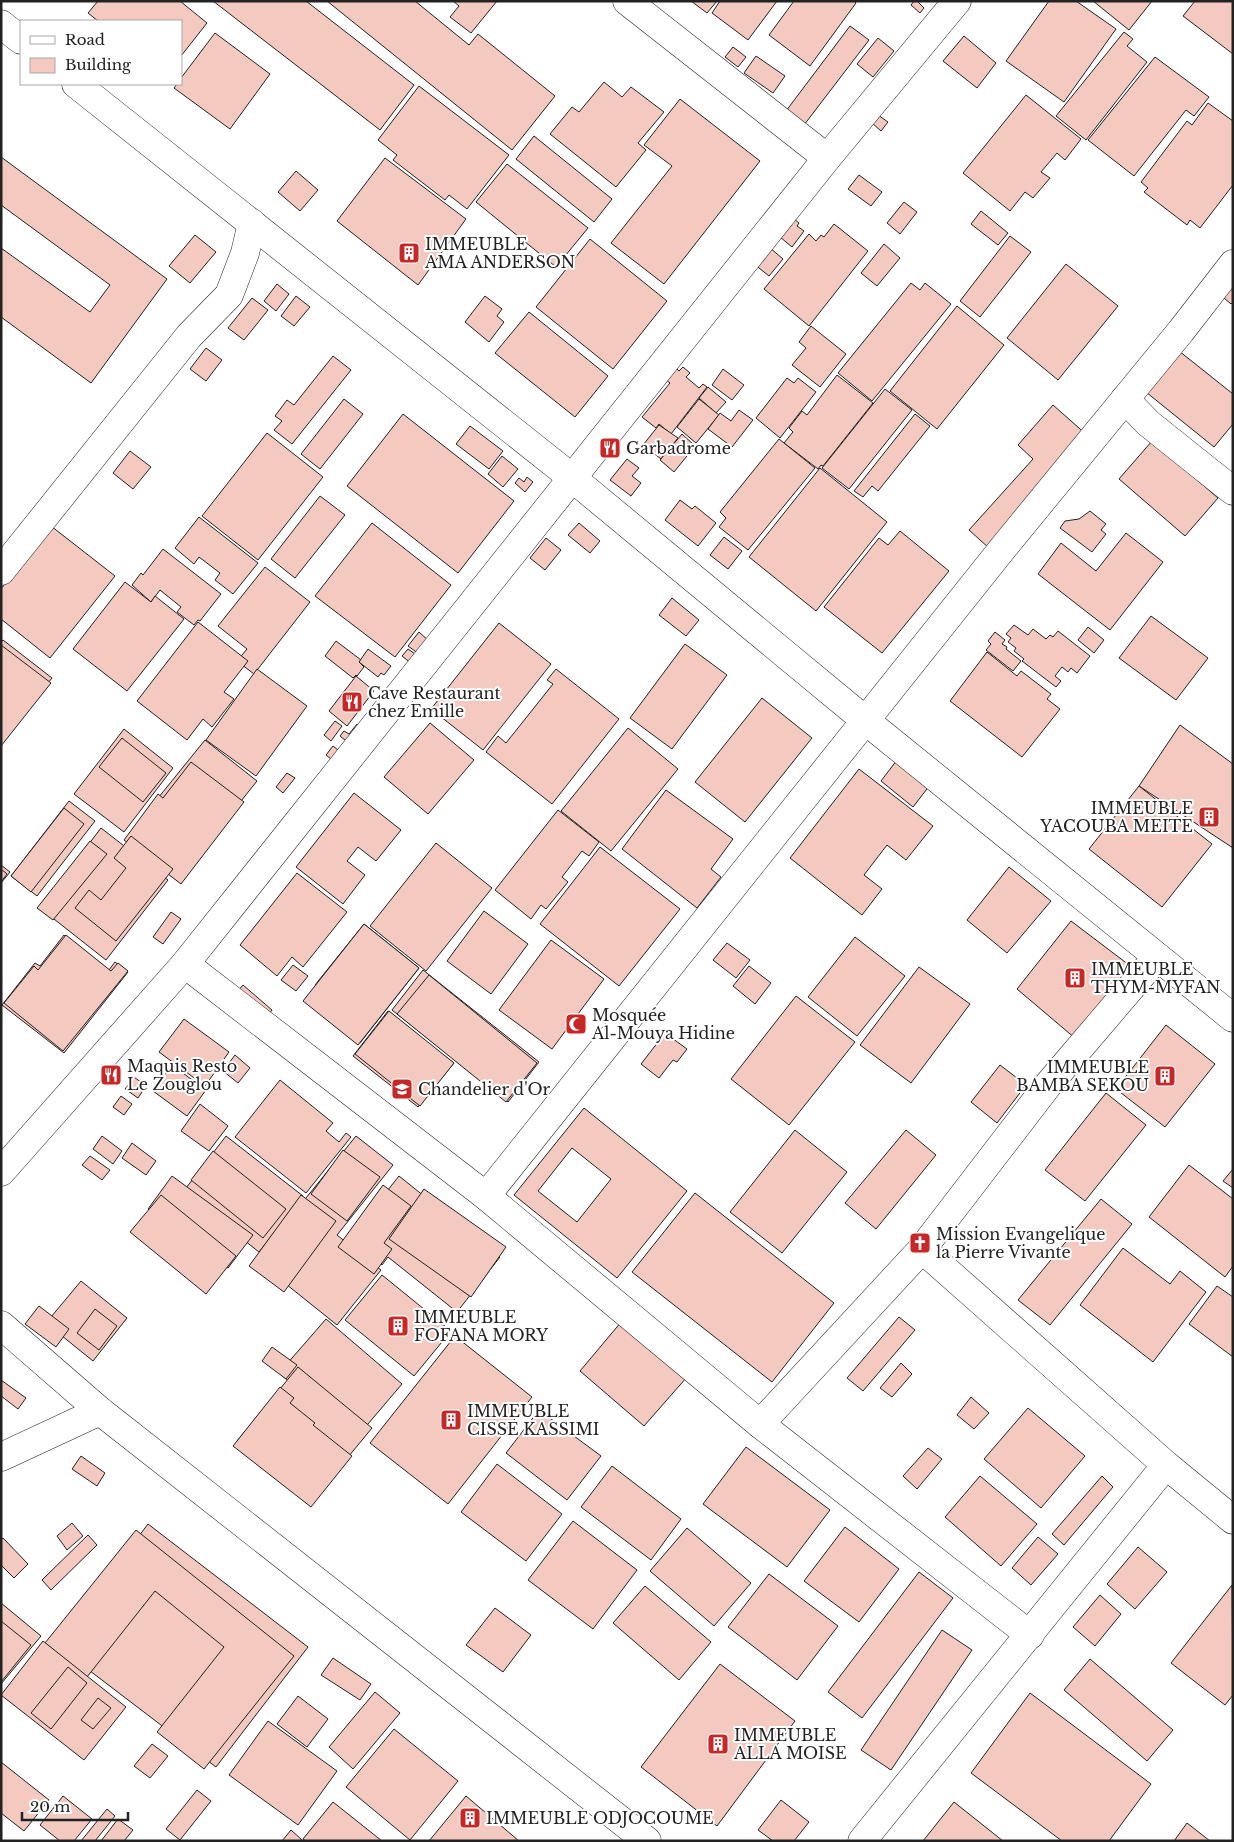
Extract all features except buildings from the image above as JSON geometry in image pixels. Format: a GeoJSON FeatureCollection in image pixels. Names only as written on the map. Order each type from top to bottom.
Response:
{"type":"FeatureCollection","features":[{"type":"Feature","properties":{"kind":"street"},"geometry":{"type":"LineString","coordinates":[[626,1],[826,158]]}},
{"type":"Feature","properties":{"kind":"street"},"geometry":{"type":"LineString","coordinates":[[1,1172],[185,964],[826,158],[958,1]]}},
{"type":"Feature","properties":{"kind":"street"},"geometry":{"type":"LineString","coordinates":[[1,24],[20,39]]}},
{"type":"Feature","properties":{"kind":"street"},"geometry":{"type":"LineString","coordinates":[[77,85],[571,477],[866,721],[1233,1018]]}},
{"type":"Feature","properties":{"kind":"street"},"geometry":{"type":"LineString","coordinates":[[1,571],[189,336],[229,295],[245,253],[252,223]]}},
{"type":"Feature","properties":{"kind":"street"},"geometry":{"type":"LineString","coordinates":[[486,1196],[1003,548],[1126,399],[1233,264]]}},
{"type":"Feature","properties":{"kind":"street"},"geometry":{"type":"LineString","coordinates":[[1126,399],[1148,423],[1233,491]]}},
{"type":"Feature","properties":{"kind":"street"},"geometry":{"type":"LineString","coordinates":[[760,1424],[922,1249],[1048,1085],[1157,957]]}},
{"type":"Feature","properties":{"kind":"street"},"geometry":{"type":"LineString","coordinates":[[185,964],[486,1196],[760,1424],[1030,1635]]}},
{"type":"Feature","properties":{"kind":"street"},"geometry":{"type":"LineString","coordinates":[[922,1249],[1166,1465],[1233,1520]]}},
{"type":"Feature","properties":{"kind":"street"},"geometry":{"type":"LineString","coordinates":[[1,1325],[100,1411],[647,1841]]}},
{"type":"Feature","properties":{"kind":"street"},"geometry":{"type":"LineString","coordinates":[[1,1457],[100,1411]]}},
{"type":"Feature","properties":{"kind":"street"},"geometry":{"type":"LineString","coordinates":[[862,1841],[1166,1465]]}},
{"type":"Feature","properties":{"kind":"place","name":"IMMEUBLE AMA ANDERSON"},"geometry":{"type":"Point","coordinates":[409,253]}},
{"type":"Feature","properties":{"kind":"place","name":"Garbadrome"},"geometry":{"type":"Point","coordinates":[610,448]}},
{"type":"Feature","properties":{"kind":"place","name":"Cave Restaurant chez Emille"},"geometry":{"type":"Point","coordinates":[352,702]}},
{"type":"Feature","properties":{"kind":"place","name":"IMMEUBLE YACOUBA MEITE"},"geometry":{"type":"Point","coordinates":[1209,817]}},
{"type":"Feature","properties":{"kind":"place","name":"IMMEUBLE THYM-MYFAN"},"geometry":{"type":"Point","coordinates":[1075,978]}},
{"type":"Feature","properties":{"kind":"place","name":"Mosquée Al-Mouya Hidine"},"geometry":{"type":"Point","coordinates":[576,1024]}},
{"type":"Feature","properties":{"kind":"place","name":"Maquis Resto Le Zouglou"},"geometry":{"type":"Point","coordinates":[111,1075]}},
{"type":"Feature","properties":{"kind":"place","name":"IMMEUBLE BAMBA SEKOU"},"geometry":{"type":"Point","coordinates":[1165,1076]}},
{"type":"Feature","properties":{"kind":"place","name":"Chandelier d'Or"},"geometry":{"type":"Point","coordinates":[402,1089]}},
{"type":"Feature","properties":{"kind":"place","name":"Mission Evangelique la Pierre Vivante"},"geometry":{"type":"Point","coordinates":[920,1243]}},
{"type":"Feature","properties":{"kind":"place","name":"IMMEUBLE FOFANA MORY"},"geometry":{"type":"Point","coordinates":[398,1326]}},
{"type":"Feature","properties":{"kind":"place","name":"IMMEUBLE CISSE KASSIMI"},"geometry":{"type":"Point","coordinates":[451,1420]}},
{"type":"Feature","properties":{"kind":"place","name":"IMMEUBLE ALLA MOISE"},"geometry":{"type":"Point","coordinates":[718,1744]}},
{"type":"Feature","properties":{"kind":"place","name":"IMMEUBLE ODJOCOUME"},"geometry":{"type":"Point","coordinates":[470,1818]}}]}
